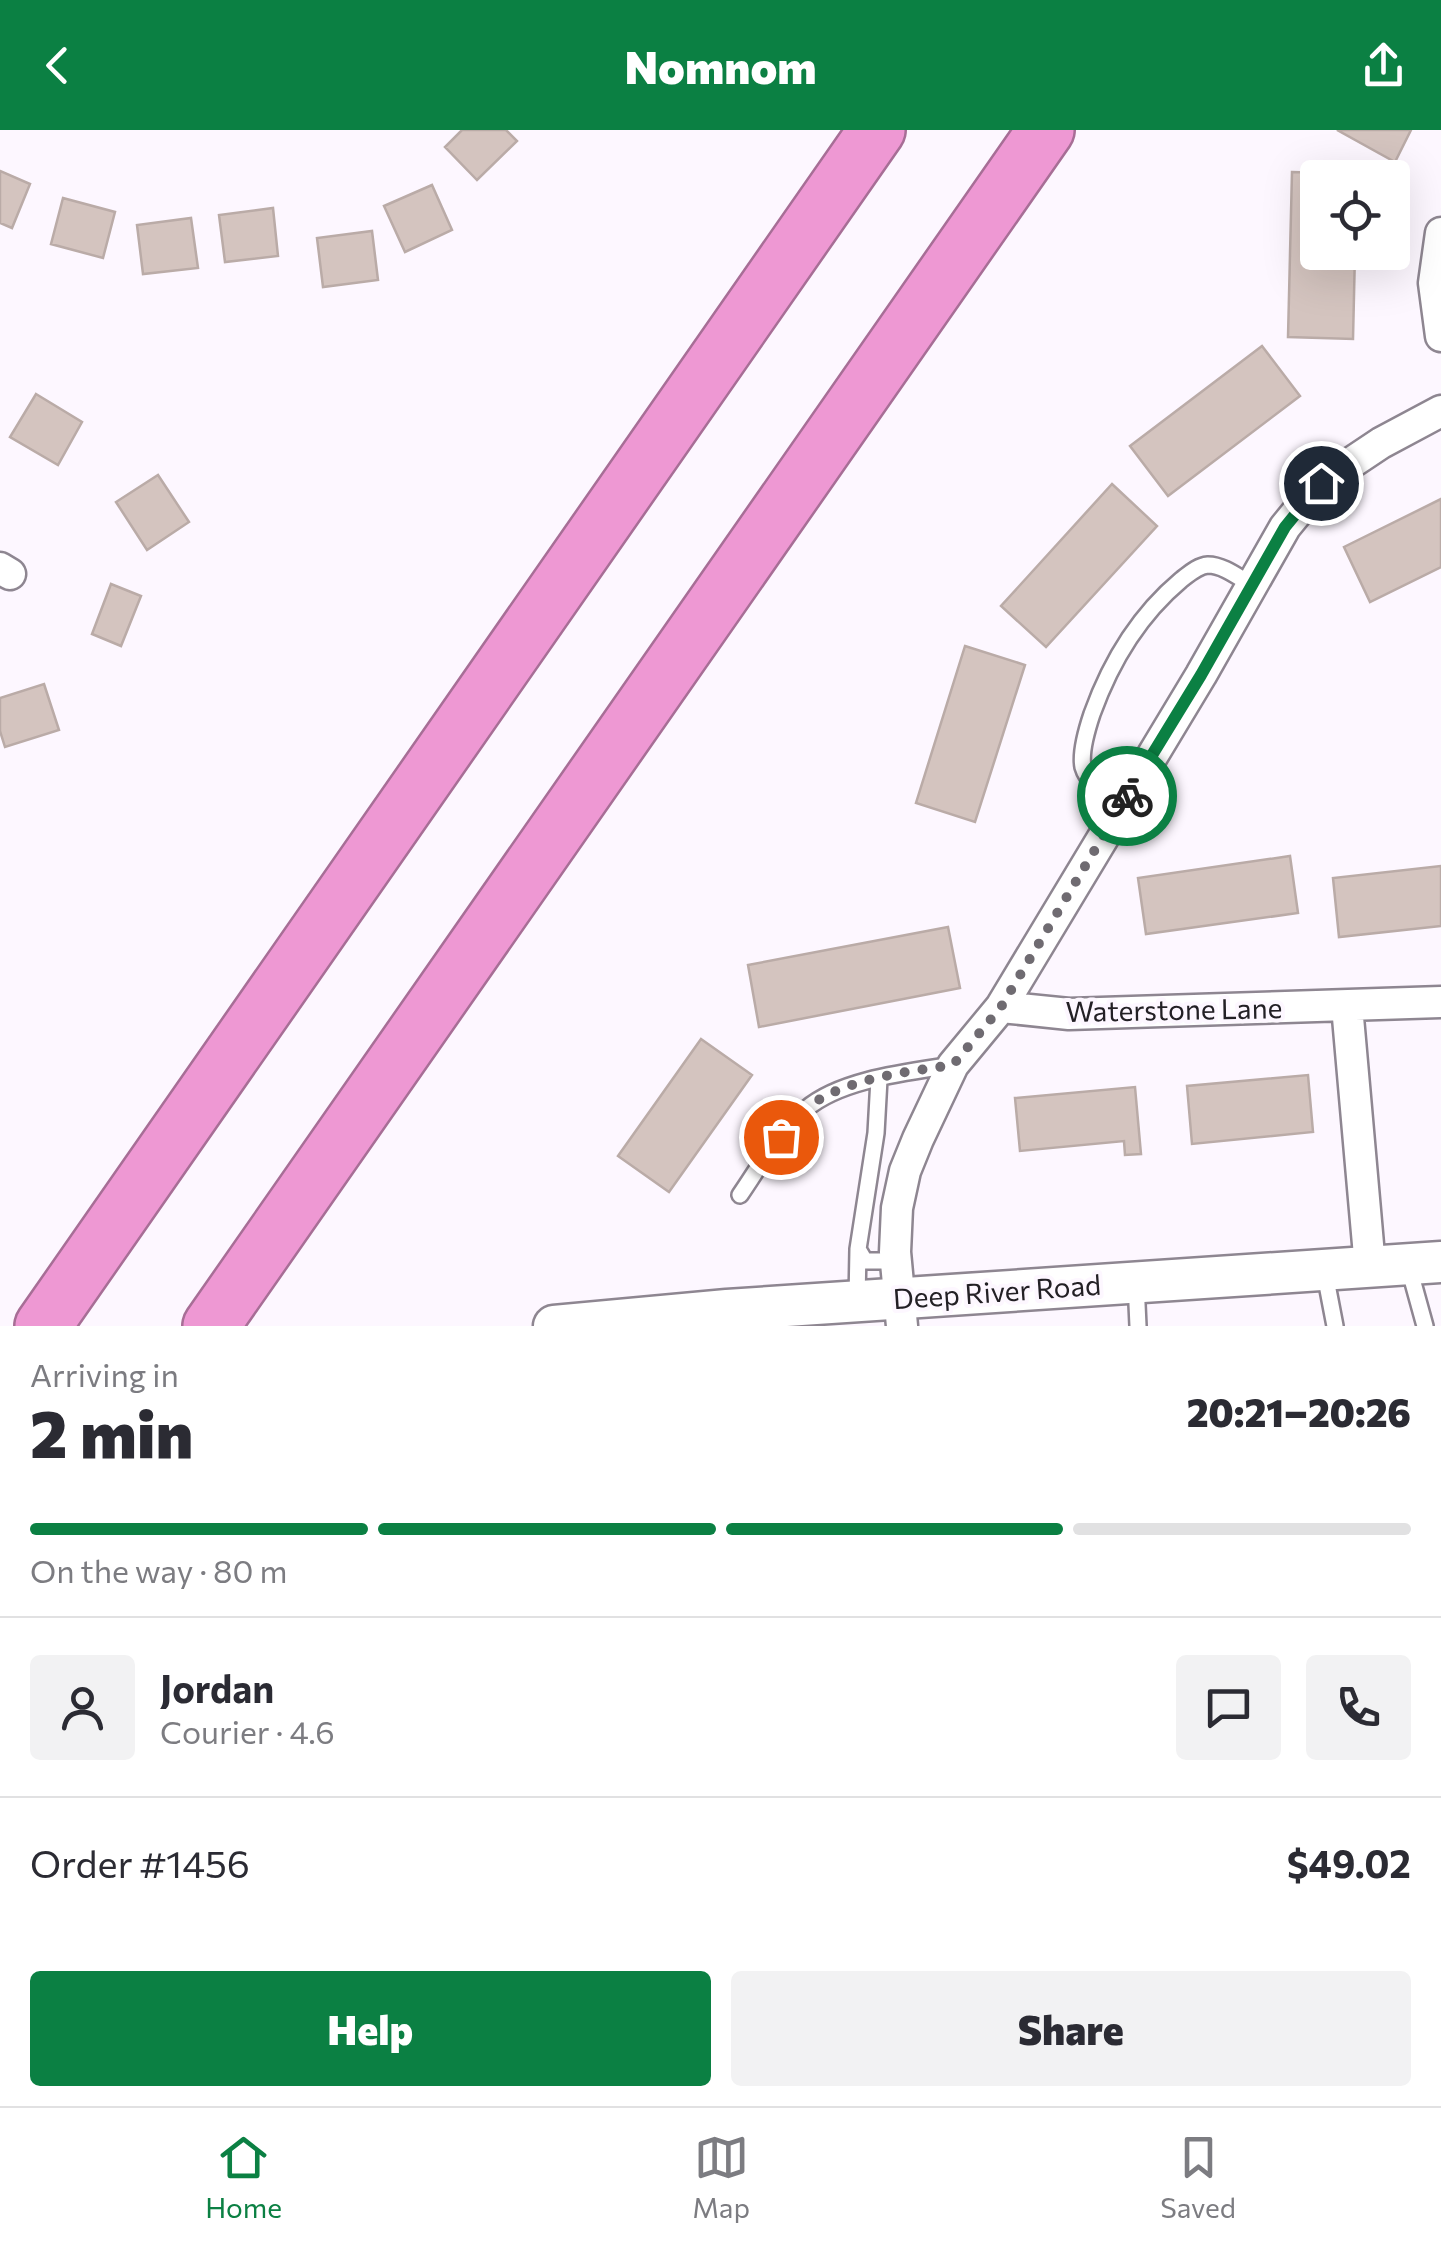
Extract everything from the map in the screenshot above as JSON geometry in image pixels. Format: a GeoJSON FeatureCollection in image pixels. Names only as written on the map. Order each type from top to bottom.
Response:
{"type":"FeatureCollection","features":[{"type":"Feature","properties":{"kind":"highway"},"geometry":{"type":"LineString","coordinates":[[42,1326],[877,130]]}},
{"type":"Feature","properties":{"kind":"highway"},"geometry":{"type":"LineString","coordinates":[[211,1326],[1046,130]]}},
{"type":"Feature","properties":{"kind":"street"},"geometry":{"type":"LineString","coordinates":[[1441,233],[1434,284],[1441,336]]}},
{"type":"Feature","properties":{"kind":"street"},"geometry":{"type":"LineString","coordinates":[[899,1295],[897,1208],[905,1171],[953,1065],[1001,1007],[1201,675],[1285,527],[1321,483],[1381,442],[1441,411]]}},
{"type":"Feature","properties":{"kind":"street","name":"Waterstone Lane"},"geometry":{"type":"LineString","coordinates":[[1001,1007],[1070,1014],[1441,1002]]}},
{"type":"Feature","properties":{"kind":"street"},"geometry":{"type":"LineString","coordinates":[[1347,1006],[1406,1264]]}},
{"type":"Feature","properties":{"kind":"street","name":"Deep River Road"},"geometry":{"type":"LineString","coordinates":[[554,1326],[899,1295],[1406,1264]]}},
{"type":"Feature","properties":{"kind":"lane"},"geometry":{"type":"LineString","coordinates":[[1122,804],[1088,779],[1082,765],[1087,730],[1103,684],[1124,642],[1160,598],[1195,569],[1224,569],[1250,584]]}},
{"type":"Feature","properties":{"kind":"lane"},"geometry":{"type":"LineString","coordinates":[[740,1194],[806,1108],[832,1093],[879,1079],[953,1065]]}},
{"type":"Feature","properties":{"kind":"lane"},"geometry":{"type":"LineString","coordinates":[[857,1301],[858,1249],[876,1134],[879,1079]]}},
{"type":"Feature","properties":{"kind":"lane"},"geometry":{"type":"LineString","coordinates":[[858,1249],[899,1295]]}},
{"type":"Feature","properties":{"kind":"lane"},"geometry":{"type":"LineString","coordinates":[[1406,1264],[1425,1326]]}},
{"type":"Feature","properties":{"kind":"lane"},"geometry":{"type":"LineString","coordinates":[[1325,1270],[1335,1326]]}},
{"type":"Feature","properties":{"kind":"lane"},"geometry":{"type":"LineString","coordinates":[[1136,1282],[1138,1326]]}},
{"type":"Feature","properties":{"kind":"building"},"geometry":{"type":"Polygon","coordinates":[[[462,130],[506,130],[517,141],[477,180],[445,147],[462,130]]]}},
{"type":"Feature","properties":{"kind":"building"},"geometry":{"type":"Polygon","coordinates":[[[1337,130],[1411,130],[1396,160],[1337,130]]]}},
{"type":"Feature","properties":{"kind":"building"},"geometry":{"type":"Polygon","coordinates":[[[0,171],[30,184],[12,228],[0,223],[0,171]]]}},
{"type":"Feature","properties":{"kind":"building"},"geometry":{"type":"Polygon","coordinates":[[[1292,172],[1300,172],[1300,270],[1355,270],[1353,339],[1288,337],[1292,172]]]}},
{"type":"Feature","properties":{"kind":"building"},"geometry":{"type":"Polygon","coordinates":[[[432,185],[452,230],[405,252],[384,206],[432,185]]]}},
{"type":"Feature","properties":{"kind":"building"},"geometry":{"type":"Polygon","coordinates":[[[63,198],[115,212],[103,258],[51,244],[63,198]]]}},
{"type":"Feature","properties":{"kind":"building"},"geometry":{"type":"Polygon","coordinates":[[[273,208],[278,256],[225,262],[219,215],[273,208]]]}},
{"type":"Feature","properties":{"kind":"building"},"geometry":{"type":"Polygon","coordinates":[[[191,218],[198,268],[143,274],[137,225],[191,218]]]}},
{"type":"Feature","properties":{"kind":"building"},"geometry":{"type":"Polygon","coordinates":[[[372,231],[378,280],[323,287],[317,238],[372,231]]]}},
{"type":"Feature","properties":{"kind":"building"},"geometry":{"type":"Polygon","coordinates":[[[1262,346],[1300,396],[1168,496],[1130,446],[1262,346]]]}},
{"type":"Feature","properties":{"kind":"building"},"geometry":{"type":"Polygon","coordinates":[[[36,394],[82,422],[58,465],[10,437],[36,394]]]}},
{"type":"Feature","properties":{"kind":"building"},"geometry":{"type":"Polygon","coordinates":[[[158,475],[189,522],[147,550],[116,502],[158,475]]]}},
{"type":"Feature","properties":{"kind":"building"},"geometry":{"type":"Polygon","coordinates":[[[1112,484],[1157,526],[1046,647],[1001,606],[1112,484]]]}},
{"type":"Feature","properties":{"kind":"building"},"geometry":{"type":"Polygon","coordinates":[[[1441,499],[1441,567],[1370,602],[1344,547],[1441,499]]]}},
{"type":"Feature","properties":{"kind":"building"},"geometry":{"type":"Polygon","coordinates":[[[111,584],[141,596],[121,646],[92,634],[111,584]]]}},
{"type":"Feature","properties":{"kind":"building"},"geometry":{"type":"Polygon","coordinates":[[[965,646],[1025,665],[975,822],[916,803],[965,646]]]}},
{"type":"Feature","properties":{"kind":"building"},"geometry":{"type":"Polygon","coordinates":[[[44,684],[59,730],[5,747],[0,731],[0,698],[44,684]]]}},
{"type":"Feature","properties":{"kind":"building"},"geometry":{"type":"Polygon","coordinates":[[[1290,856],[1298,913],[1146,934],[1138,878],[1290,856]]]}},
{"type":"Feature","properties":{"kind":"building"},"geometry":{"type":"Polygon","coordinates":[[[1441,866],[1441,926],[1339,937],[1333,878],[1441,866]]]}},
{"type":"Feature","properties":{"kind":"building"},"geometry":{"type":"Polygon","coordinates":[[[948,927],[960,988],[759,1027],[748,965],[948,927]]]}},
{"type":"Feature","properties":{"kind":"building"},"geometry":{"type":"Polygon","coordinates":[[[701,1039],[752,1075],[669,1192],[618,1156],[701,1039]]]}},
{"type":"Feature","properties":{"kind":"building"},"geometry":{"type":"Polygon","coordinates":[[[1308,1075],[1313,1132],[1192,1144],[1187,1086],[1308,1075]]]}},
{"type":"Feature","properties":{"kind":"building"},"geometry":{"type":"Polygon","coordinates":[[[1135,1087],[1141,1154],[1125,1155],[1124,1141],[1020,1151],[1015,1098],[1135,1087]]]}},
{"type":"Feature","properties":{"kind":"way so far"},"geometry":{"type":"LineString","coordinates":[[781,1137],[806,1108],[832,1093],[902,1072],[953,1065],[1001,1007],[1127,796]]}},
{"type":"Feature","properties":{"kind":"route"},"geometry":{"type":"LineString","coordinates":[[1127,796],[1285,527],[1321,483]]}}]}
